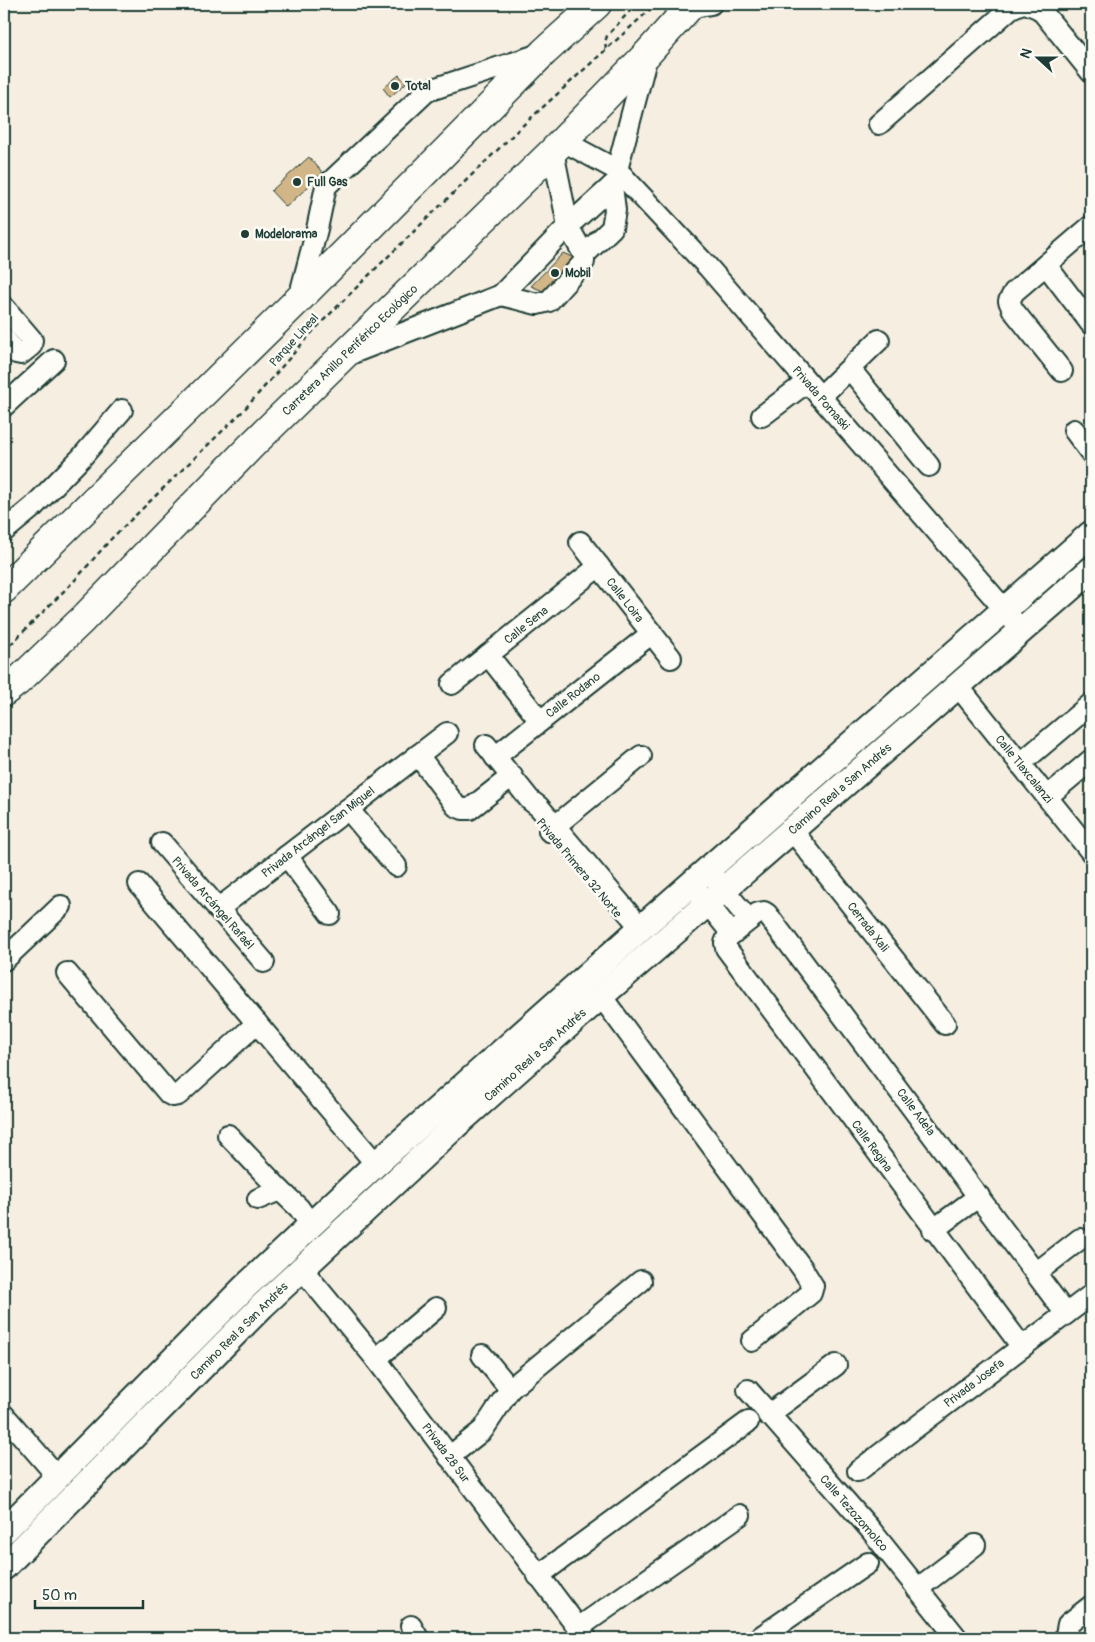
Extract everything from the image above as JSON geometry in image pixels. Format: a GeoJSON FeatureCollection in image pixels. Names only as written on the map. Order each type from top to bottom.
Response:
{"type":"FeatureCollection","features":[{"type":"Feature","properties":{"kind":"highway"},"geometry":{"type":"LineString","coordinates":[[4,589],[298,300],[544,52],[597,4]]}},
{"type":"Feature","properties":{"kind":"highway","name":"Carretera Anillo Periférico Ecológico"},"geometry":{"type":"LineString","coordinates":[[4,692],[82,620],[251,446],[558,146],[697,5]]}},
{"type":"Feature","properties":{"kind":"main road","name":"Camino Real a San Andrés"},"geometry":{"type":"LineString","coordinates":[[4,1531],[245,1288],[376,1164],[637,931],[1091,534]]}},
{"type":"Feature","properties":{"kind":"main road","name":"Camino Real a San Andrés"},"geometry":{"type":"LineString","coordinates":[[4,1567],[262,1306],[455,1126],[601,996],[1021,630],[1091,572]]}},
{"type":"Feature","properties":{"kind":"main road"},"geometry":{"type":"LineString","coordinates":[[245,1288],[262,1306]]}},
{"type":"Feature","properties":{"kind":"street"},"geometry":{"type":"LineString","coordinates":[[879,124],[1011,8],[1020,4]]}},
{"type":"Feature","properties":{"kind":"street"},"geometry":{"type":"LineString","coordinates":[[1028,4],[1040,9],[1091,72]]}},
{"type":"Feature","properties":{"kind":"street"},"geometry":{"type":"LineString","coordinates":[[298,300],[317,229],[326,186],[428,91],[544,52]]}},
{"type":"Feature","properties":{"kind":"street"},"geometry":{"type":"LineString","coordinates":[[584,255],[612,228],[617,177],[647,54]]}},
{"type":"Feature","properties":{"kind":"street"},"geometry":{"type":"LineString","coordinates":[[501,295],[537,304],[549,301],[584,262],[584,255],[568,226],[558,146]]}},
{"type":"Feature","properties":{"kind":"street","name":"Privada Pomaski"},"geometry":{"type":"LineString","coordinates":[[558,146],[617,177],[708,267],[1021,630]]}},
{"type":"Feature","properties":{"kind":"street"},"geometry":{"type":"LineString","coordinates":[[343,356],[501,295],[617,177]]}},
{"type":"Feature","properties":{"kind":"street"},"geometry":{"type":"LineString","coordinates":[[1062,371],[1012,310],[1009,301],[1014,292],[1091,226]]}},
{"type":"Feature","properties":{"kind":"street"},"geometry":{"type":"LineString","coordinates":[[1046,265],[1091,324]]}},
{"type":"Feature","properties":{"kind":"street"},"geometry":{"type":"LineString","coordinates":[[4,307],[32,340],[31,346],[21,354],[16,353],[4,338]]}},
{"type":"Feature","properties":{"kind":"street"},"geometry":{"type":"LineString","coordinates":[[820,397],[880,340]]}},
{"type":"Feature","properties":{"kind":"street"},"geometry":{"type":"LineString","coordinates":[[4,406],[54,360]]}},
{"type":"Feature","properties":{"kind":"street"},"geometry":{"type":"LineString","coordinates":[[850,369],[929,466]]}},
{"type":"Feature","properties":{"kind":"street"},"geometry":{"type":"LineString","coordinates":[[762,416],[807,382]]}},
{"type":"Feature","properties":{"kind":"street"},"geometry":{"type":"LineString","coordinates":[[4,531],[33,507],[80,458],[122,410]]}},
{"type":"Feature","properties":{"kind":"street"},"geometry":{"type":"LineString","coordinates":[[1074,430],[1091,452]]}},
{"type":"Feature","properties":{"kind":"street","name":"Calle Loira"},"geometry":{"type":"LineString","coordinates":[[580,542],[671,658]]}},
{"type":"Feature","properties":{"kind":"street","name":"Calle Sena"},"geometry":{"type":"LineString","coordinates":[[452,684],[599,566]]}},
{"type":"Feature","properties":{"kind":"street","name":"Calle Rodano"},"geometry":{"type":"LineString","coordinates":[[491,751],[540,721],[652,633]]}},
{"type":"Feature","properties":{"kind":"street"},"geometry":{"type":"LineString","coordinates":[[488,656],[540,721]]}},
{"type":"Feature","properties":{"kind":"street","name":"Calle Tlaxcalanzi"},"geometry":{"type":"LineString","coordinates":[[958,686],[1091,852]]}},
{"type":"Feature","properties":{"kind":"street"},"geometry":{"type":"LineString","coordinates":[[1020,764],[1091,704]]}},
{"type":"Feature","properties":{"kind":"street","name":"Privada Arcángel San Miguel"},"geometry":{"type":"LineString","coordinates":[[218,909],[447,733]]}},
{"type":"Feature","properties":{"kind":"street","name":"Privada Primera 32 Norte"},"geometry":{"type":"LineString","coordinates":[[491,751],[530,800],[534,814],[552,829],[637,931]]}},
{"type":"Feature","properties":{"kind":"street"},"geometry":{"type":"LineString","coordinates":[[418,755],[456,806],[463,809],[470,809],[512,776]]}},
{"type":"Feature","properties":{"kind":"street"},"geometry":{"type":"LineString","coordinates":[[552,829],[641,756]]}},
{"type":"Feature","properties":{"kind":"street"},"geometry":{"type":"LineString","coordinates":[[1047,797],[1091,760]]}},
{"type":"Feature","properties":{"kind":"street"},"geometry":{"type":"LineString","coordinates":[[348,809],[396,866]]}},
{"type":"Feature","properties":{"kind":"street","name":"Cerrada Xali"},"geometry":{"type":"LineString","coordinates":[[792,830],[945,1024]]}},
{"type":"Feature","properties":{"kind":"street","name":"Privada Arcángel Rafaél"},"geometry":{"type":"LineString","coordinates":[[162,843],[264,962]]}},
{"type":"Feature","properties":{"kind":"street"},"geometry":{"type":"LineString","coordinates":[[287,856],[330,914]]}},
{"type":"Feature","properties":{"kind":"street"},"geometry":{"type":"LineString","coordinates":[[700,877],[716,896]]}},
{"type":"Feature","properties":{"kind":"street"},"geometry":{"type":"LineString","coordinates":[[139,884],[376,1164]]}},
{"type":"Feature","properties":{"kind":"street","name":"Calle Adela"},"geometry":{"type":"LineString","coordinates":[[716,896],[756,916],[767,914],[1066,1314]]}},
{"type":"Feature","properties":{"kind":"street","name":"Calle Regina"},"geometry":{"type":"LineString","coordinates":[[716,896],[728,939],[726,948],[933,1230],[1022,1347]]}},
{"type":"Feature","properties":{"kind":"street"},"geometry":{"type":"LineString","coordinates":[[4,960],[61,906]]}},
{"type":"Feature","properties":{"kind":"street"},"geometry":{"type":"LineString","coordinates":[[728,939],[756,916]]}},
{"type":"Feature","properties":{"kind":"street"},"geometry":{"type":"LineString","coordinates":[[67,973],[169,1094],[173,1096],[178,1095],[257,1023]]}},
{"type":"Feature","properties":{"kind":"street"},"geometry":{"type":"LineString","coordinates":[[601,996],[802,1268],[813,1286],[811,1293],[752,1341]]}},
{"type":"Feature","properties":{"kind":"street"},"geometry":{"type":"LineString","coordinates":[[228,1135],[299,1208],[311,1225]]}},
{"type":"Feature","properties":{"kind":"street"},"geometry":{"type":"LineString","coordinates":[[258,1200],[280,1190]]}},
{"type":"Feature","properties":{"kind":"street"},"geometry":{"type":"LineString","coordinates":[[933,1230],[978,1196]]}},
{"type":"Feature","properties":{"kind":"street"},"geometry":{"type":"LineString","coordinates":[[1036,1273],[1080,1240]]}},
{"type":"Feature","properties":{"kind":"street","name":"Privada 28 Sur"},"geometry":{"type":"LineString","coordinates":[[302,1270],[376,1358],[582,1633]]}},
{"type":"Feature","properties":{"kind":"street"},"geometry":{"type":"LineString","coordinates":[[449,1457],[483,1430],[510,1389],[641,1281]]}},
{"type":"Feature","properties":{"kind":"street","name":"Privada Josefa"},"geometry":{"type":"LineString","coordinates":[[858,1471],[1091,1295]]}},
{"type":"Feature","properties":{"kind":"street"},"geometry":{"type":"LineString","coordinates":[[376,1358],[436,1308]]}},
{"type":"Feature","properties":{"kind":"street"},"geometry":{"type":"LineString","coordinates":[[482,1355],[510,1389]]}},
{"type":"Feature","properties":{"kind":"street"},"geometry":{"type":"LineString","coordinates":[[768,1415],[836,1365]]}},
{"type":"Feature","properties":{"kind":"street","name":"Calle Tezozomolco"},"geometry":{"type":"LineString","coordinates":[[748,1390],[870,1529],[956,1638]]}},
{"type":"Feature","properties":{"kind":"street"},"geometry":{"type":"LineString","coordinates":[[5,1419],[58,1476]]}},
{"type":"Feature","properties":{"kind":"street"},"geometry":{"type":"LineString","coordinates":[[538,1576],[748,1422]]}},
{"type":"Feature","properties":{"kind":"street"},"geometry":{"type":"LineString","coordinates":[[582,1633],[740,1515]]}},
{"type":"Feature","properties":{"kind":"street"},"geometry":{"type":"LineString","coordinates":[[917,1589],[975,1544]]}},
{"type":"Feature","properties":{"kind":"street"},"geometry":{"type":"LineString","coordinates":[[759,1638],[868,1563]]}},
{"type":"Feature","properties":{"kind":"street"},"geometry":{"type":"LineString","coordinates":[[1068,1638],[1066,1634],[1068,1624],[1091,1606]]}},
{"type":"Feature","properties":{"kind":"path","name":"Parque Lineal"},"geometry":{"type":"LineString","coordinates":[[606,50],[605,42],[607,36],[636,4]]}},
{"type":"Feature","properties":{"kind":"path","name":"Parque Lineal"},"geometry":{"type":"LineString","coordinates":[[4,651],[75,580],[112,538],[243,410],[316,329],[361,283],[520,128],[656,4]]}},
{"type":"Feature","properties":{"kind":"building","name":"Total"},"geometry":{"type":"Polygon","coordinates":[[[399,75],[406,83],[390,97],[383,88],[399,75]]]}},
{"type":"Feature","properties":{"kind":"building","name":"Full Gas"},"geometry":{"type":"Polygon","coordinates":[[[309,157],[323,173],[286,207],[271,191],[309,157]]]}},
{"type":"Feature","properties":{"kind":"building","name":"Mobil"},"geometry":{"type":"Polygon","coordinates":[[[563,253],[579,260],[548,293],[531,286],[563,253]]]}},
{"type":"Feature","properties":{"kind":"place","name":"Total"},"geometry":{"type":"Point","coordinates":[395,86]}},
{"type":"Feature","properties":{"kind":"place","name":"Full Gas"},"geometry":{"type":"Point","coordinates":[297,182]}},
{"type":"Feature","properties":{"kind":"place","name":"Modelorama"},"geometry":{"type":"Point","coordinates":[245,234]}},
{"type":"Feature","properties":{"kind":"place","name":"Mobil"},"geometry":{"type":"Point","coordinates":[555,273]}}]}
